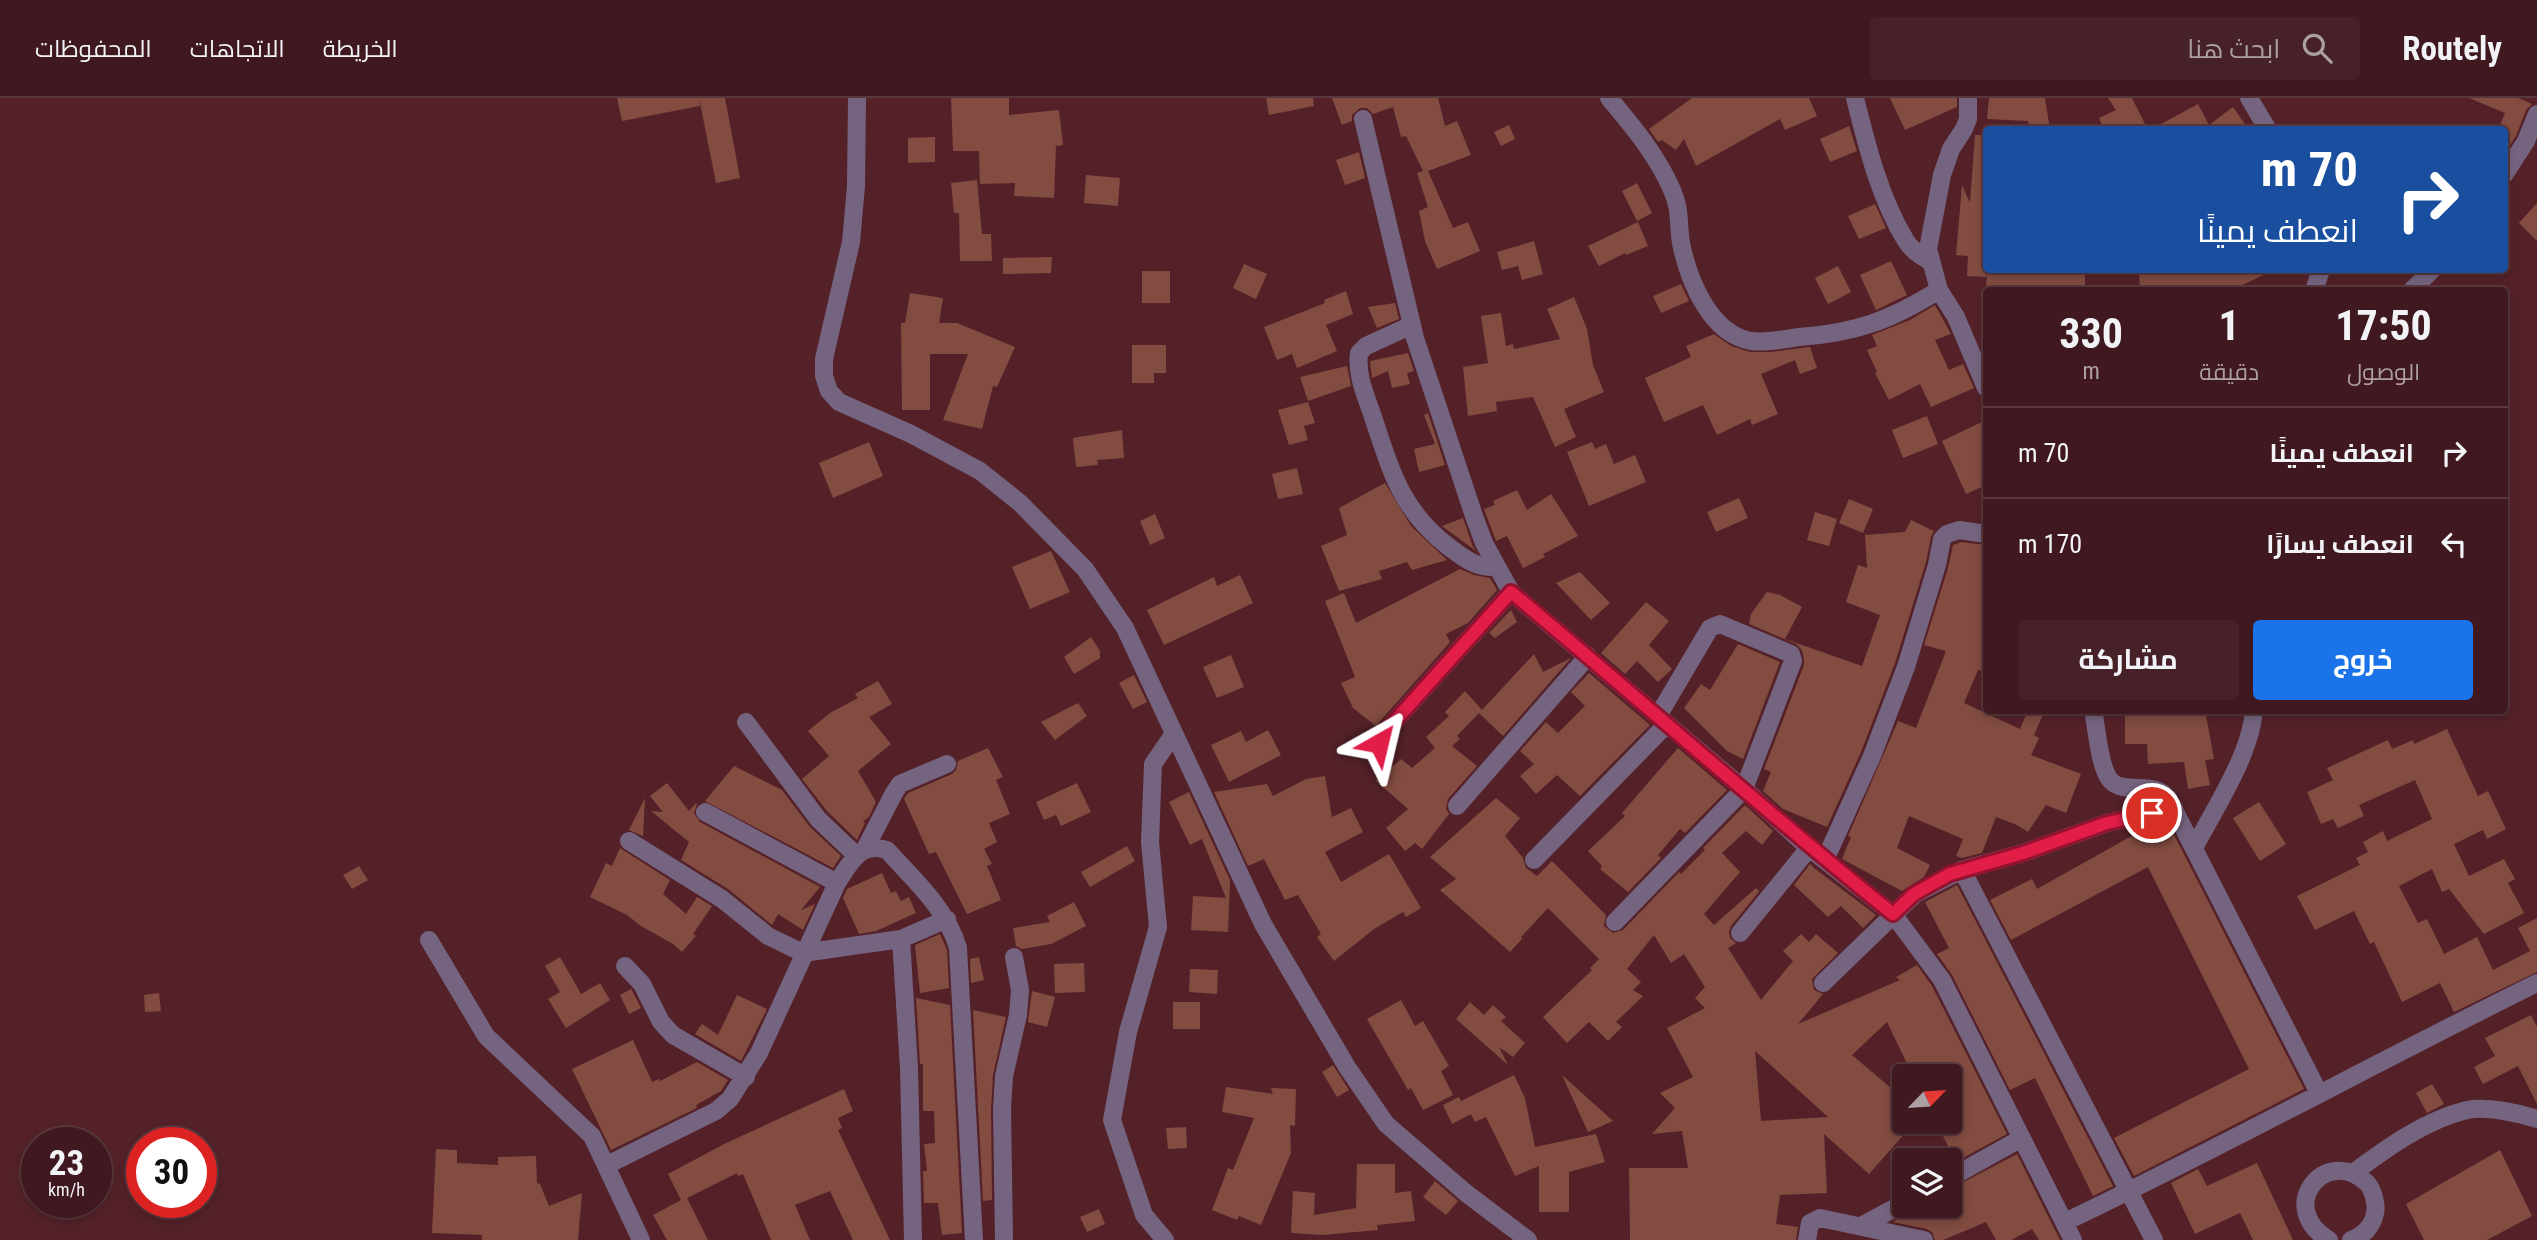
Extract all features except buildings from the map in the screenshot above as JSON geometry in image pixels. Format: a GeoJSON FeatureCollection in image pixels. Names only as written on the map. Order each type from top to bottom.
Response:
{"type":"FeatureCollection","features":[{"type":"Feature","properties":{"kind":"street"},"geometry":{"type":"LineString","coordinates":[[858,98],[856,186],[851,242],[824,359],[824,376],[829,391],[839,402],[911,434],[980,471],[1020,503],[1085,569],[1125,628],[1263,924],[1347,1067],[1386,1124],[1466,1193],[1528,1240]]}},
{"type":"Feature","properties":{"kind":"street"},"geometry":{"type":"LineString","coordinates":[[1609,98],[1653,153],[1673,191],[1680,214],[1681,247],[1697,292],[1714,320],[1732,335],[1753,341],[1827,335],[1873,325],[1909,309],[1939,290]]}},
{"type":"Feature","properties":{"kind":"street"},"geometry":{"type":"LineString","coordinates":[[1855,98],[1888,202],[1906,242],[1931,262]]}},
{"type":"Feature","properties":{"kind":"street"},"geometry":{"type":"LineString","coordinates":[[1968,98],[1968,119],[1951,149],[1942,175],[1928,249],[1939,290],[1956,317],[1983,381]]}},
{"type":"Feature","properties":{"kind":"street"},"geometry":{"type":"LineString","coordinates":[[2249,98],[2266,126]]}},
{"type":"Feature","properties":{"kind":"street"},"geometry":{"type":"LineString","coordinates":[[2508,169],[2526,141],[2537,114]]}},
{"type":"Feature","properties":{"kind":"street"},"geometry":{"type":"LineString","coordinates":[[1363,118],[1412,325],[1474,516],[1511,592],[1744,789],[1809,848],[1893,914],[1941,980],[2073,1240]]}},
{"type":"Feature","properties":{"kind":"street"},"geometry":{"type":"LineString","coordinates":[[2416,287],[2429,273]]}},
{"type":"Feature","properties":{"kind":"street"},"geometry":{"type":"LineString","coordinates":[[1412,325],[1367,345],[1362,349],[1359,358],[1360,379],[1392,475],[1409,507],[1437,538],[1470,562],[1481,567],[1497,568]]}},
{"type":"Feature","properties":{"kind":"street"},"geometry":{"type":"LineString","coordinates":[[1825,860],[1872,756],[1903,677],[1937,565],[1942,539],[1959,530],[1983,534]]}},
{"type":"Feature","properties":{"kind":"street"},"geometry":{"type":"LineString","coordinates":[[1379,743],[1393,723],[1511,592]]}},
{"type":"Feature","properties":{"kind":"street"},"geometry":{"type":"LineString","coordinates":[[1534,860],[1662,720],[1710,628],[1720,624],[1791,654],[1793,661],[1744,789],[1615,922]]}},
{"type":"Feature","properties":{"kind":"street"},"geometry":{"type":"LineString","coordinates":[[1457,806],[1588,656]]}},
{"type":"Feature","properties":{"kind":"street"},"geometry":{"type":"LineString","coordinates":[[2094,714],[2103,760],[2110,779],[2115,784],[2164,792],[2174,808],[2319,1093]]}},
{"type":"Feature","properties":{"kind":"street"},"geometry":{"type":"LineString","coordinates":[[2194,848],[2248,742],[2254,714]]}},
{"type":"Feature","properties":{"kind":"street"},"geometry":{"type":"LineString","coordinates":[[746,722],[818,819],[861,853]]}},
{"type":"Feature","properties":{"kind":"street"},"geometry":{"type":"LineString","coordinates":[[1165,1240],[1144,1215],[1112,1120],[1128,1032],[1158,927],[1150,842],[1153,764],[1173,735]]}},
{"type":"Feature","properties":{"kind":"street"},"geometry":{"type":"LineString","coordinates":[[607,1165],[716,1111],[730,1099],[759,1053],[837,883],[861,853],[894,793],[900,784],[947,764]]}},
{"type":"Feature","properties":{"kind":"street"},"geometry":{"type":"LineString","coordinates":[[1823,983],[1893,914],[1925,887],[1962,870],[2023,853],[2107,823],[2174,808]]}},
{"type":"Feature","properties":{"kind":"street"},"geometry":{"type":"LineString","coordinates":[[705,812],[837,883]]}},
{"type":"Feature","properties":{"kind":"street"},"geometry":{"type":"LineString","coordinates":[[629,841],[722,899],[768,936],[803,953],[901,939],[947,919]]}},
{"type":"Feature","properties":{"kind":"street"},"geometry":{"type":"LineString","coordinates":[[861,853],[876,846],[887,850],[947,919],[953,930],[958,948],[974,1240]]}},
{"type":"Feature","properties":{"kind":"street"},"geometry":{"type":"LineString","coordinates":[[1740,933],[1809,848]]}},
{"type":"Feature","properties":{"kind":"street"},"geometry":{"type":"LineString","coordinates":[[1962,870],[2154,1240]]}},
{"type":"Feature","properties":{"kind":"street"},"geometry":{"type":"LineString","coordinates":[[901,939],[909,1068],[913,1240]]}},
{"type":"Feature","properties":{"kind":"street"},"geometry":{"type":"LineString","coordinates":[[429,940],[486,1036],[592,1136],[641,1240]]}},
{"type":"Feature","properties":{"kind":"street"},"geometry":{"type":"LineString","coordinates":[[1004,1240],[1004,1076],[1018,1015],[1020,990],[1014,957]]}},
{"type":"Feature","properties":{"kind":"street"},"geometry":{"type":"LineString","coordinates":[[625,966],[642,984],[661,1022],[673,1035],[746,1077]]}},
{"type":"Feature","properties":{"kind":"street"},"geometry":{"type":"LineString","coordinates":[[2065,1222],[2129,1192],[2537,983]]}},
{"type":"Feature","properties":{"kind":"street"},"geometry":{"type":"LineString","coordinates":[[2353,1173],[2411,1133],[2469,1109],[2518,1113],[2537,1119]]}},
{"type":"Feature","properties":{"kind":"street"},"geometry":{"type":"LineString","coordinates":[[1962,1171],[2022,1138]]}},
{"type":"Feature","properties":{"kind":"street"},"geometry":{"type":"LineString","coordinates":[[2319,1237],[2309,1224],[2305,1210],[2312,1184],[2322,1175],[2331,1172],[2353,1173],[2370,1186],[2376,1207],[2375,1217],[2366,1231],[2351,1240]]}},
{"type":"Feature","properties":{"kind":"street"},"geometry":{"type":"LineString","coordinates":[[1863,1226],[1892,1210]]}},
{"type":"Feature","properties":{"kind":"street"},"geometry":{"type":"LineString","coordinates":[[1807,1240],[1810,1223],[1817,1218],[1924,1240]]}},
{"type":"Feature","properties":{"kind":"route"},"geometry":{"type":"LineString","coordinates":[[1379,743],[1393,723],[1511,592],[1744,789],[1809,848],[1893,914],[1914,894],[1950,874],[2023,853],[2107,823],[2152,813]]}}]}
